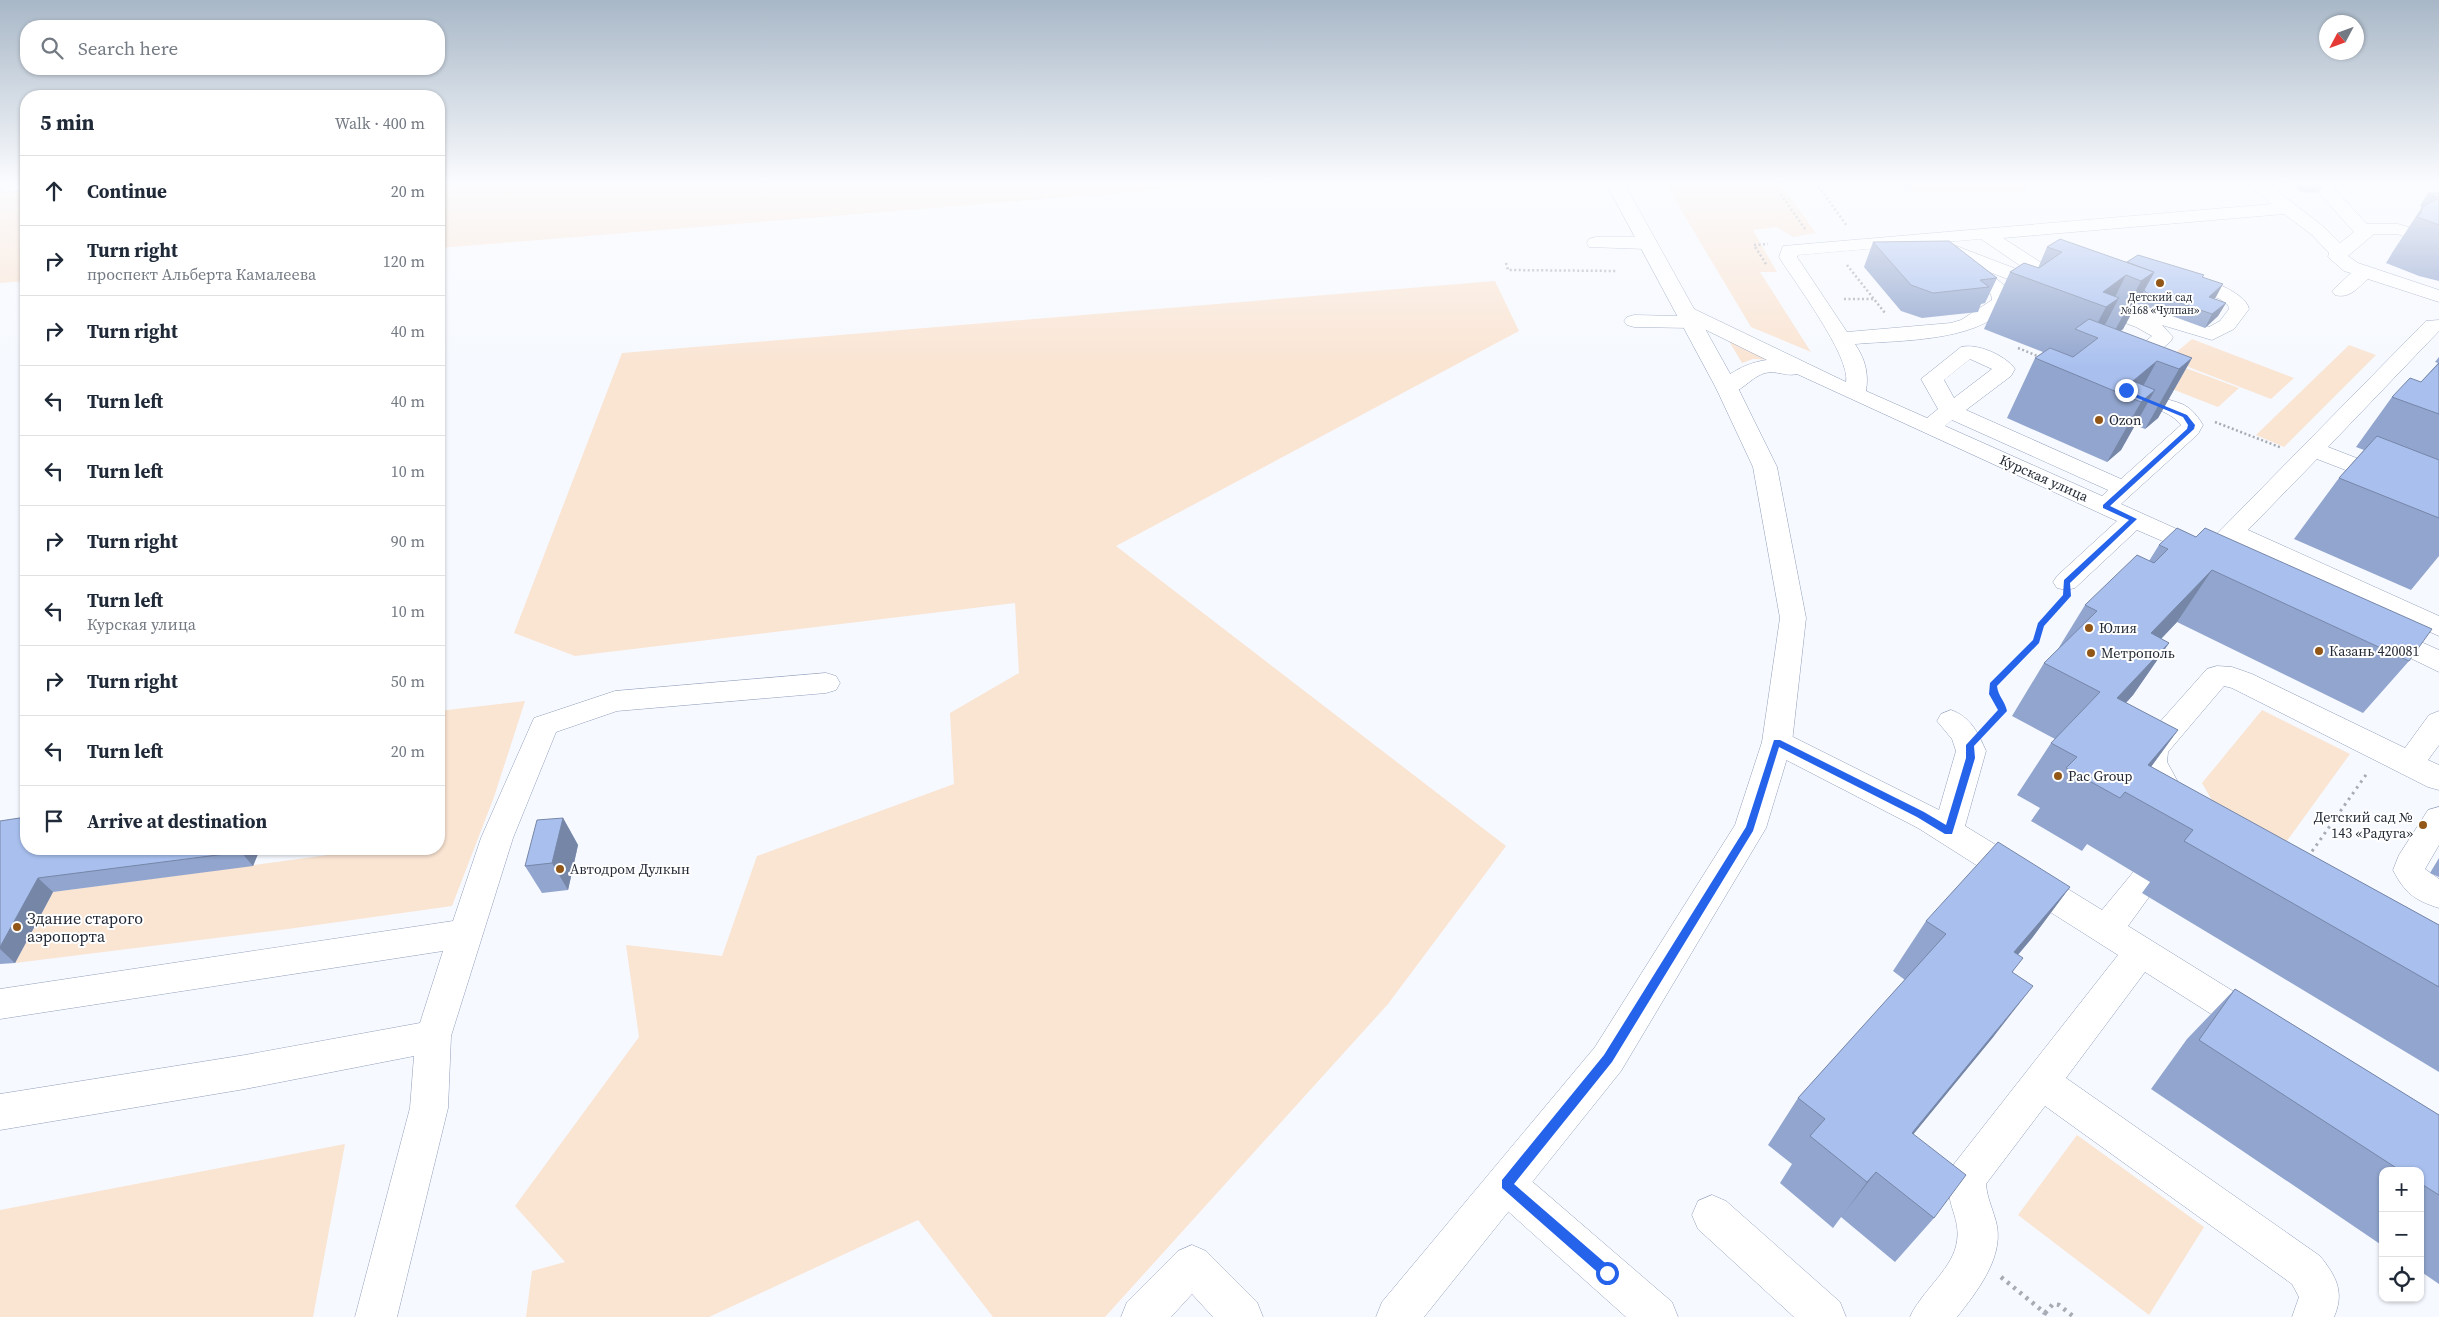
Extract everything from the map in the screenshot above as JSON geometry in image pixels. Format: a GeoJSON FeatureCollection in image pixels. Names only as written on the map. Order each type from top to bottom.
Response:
{"type":"FeatureCollection","features":[{"type":"Feature","properties":{"kind":"main road"},"geometry":{"type":"LineString","coordinates":[[1397,1317],[1608,1058],[1750,828],[1777,742],[1793,618],[1764,467],[1727,388],[1647,244]]}},
{"type":"Feature","properties":{"kind":"main road"},"geometry":{"type":"LineString","coordinates":[[1835,244],[1794,248],[1787,254],[1851,354],[1858,375],[1847,389]]}},
{"type":"Feature","properties":{"kind":"main road"},"geometry":{"type":"LineString","coordinates":[[1935,244],[2208,334],[2217,333],[2239,309],[2238,302],[2227,295],[2162,272]]}},
{"type":"Feature","properties":{"kind":"main road"},"geometry":{"type":"LineString","coordinates":[[2002,244],[2041,272],[2152,326],[2162,334],[2161,341],[2117,377],[2117,382],[2126,390],[2185,416],[2192,425],[2190,429],[2105,506]]}},
{"type":"Feature","properties":{"kind":"main road"},"geometry":{"type":"LineString","coordinates":[[2331,244],[2339,253]]}},
{"type":"Feature","properties":{"kind":"main road"},"geometry":{"type":"LineString","coordinates":[[2349,244],[2339,253],[2337,258],[2340,261],[2364,272],[2439,296]]}},
{"type":"Feature","properties":{"kind":"main road"},"geometry":{"type":"LineString","coordinates":[[1842,339],[1947,329],[1968,324],[2000,303],[2003,297],[1998,290],[1950,250]]}},
{"type":"Feature","properties":{"kind":"main road"},"geometry":{"type":"LineString","coordinates":[[2342,291],[2364,272]]}},
{"type":"Feature","properties":{"kind":"main road"},"geometry":{"type":"LineString","coordinates":[[1634,321],[1689,318]]}},
{"type":"Feature","properties":{"kind":"main road","name":"Курская улица"},"geometry":{"type":"LineString","coordinates":[[1689,318],[2235,565]]}},
{"type":"Feature","properties":{"kind":"main road"},"geometry":{"type":"LineString","coordinates":[[2211,554],[2433,325]]}},
{"type":"Feature","properties":{"kind":"main road"},"geometry":{"type":"LineString","coordinates":[[1929,426],[2004,370],[1999,364],[1968,351],[1947,329]]}},
{"type":"Feature","properties":{"kind":"main road"},"geometry":{"type":"LineString","coordinates":[[1968,351],[1932,379],[1950,411],[2125,489]]}},
{"type":"Feature","properties":{"kind":"main road","name":"Курская улица"},"geometry":{"type":"LineString","coordinates":[[1727,388],[1760,366],[1769,365],[1793,369],[1847,389]]}},
{"type":"Feature","properties":{"kind":"main road"},"geometry":{"type":"LineString","coordinates":[[2309,453],[2439,499]]}},
{"type":"Feature","properties":{"kind":"main road"},"geometry":{"type":"LineString","coordinates":[[2066,582],[2134,519]]}},
{"type":"Feature","properties":{"kind":"main road"},"geometry":{"type":"LineString","coordinates":[[2231,532],[2439,626]]}},
{"type":"Feature","properties":{"kind":"main road"},"geometry":{"type":"LineString","coordinates":[[2359,623],[2439,662]]}},
{"type":"Feature","properties":{"kind":"main road"},"geometry":{"type":"LineString","coordinates":[[2190,826],[2155,768],[2151,756],[2156,744],[2217,676],[2232,677],[2242,681],[2439,779]]}},
{"type":"Feature","properties":{"kind":"main road"},"geometry":{"type":"LineString","coordinates":[[376,1317],[429,1108],[433,1036],[497,838],[544,725],[615,701],[826,683]]}},
{"type":"Feature","properties":{"kind":"main road"},"geometry":{"type":"LineString","coordinates":[[1948,831],[1971,758],[1970,745],[1964,734],[1951,721]]}},
{"type":"Feature","properties":{"kind":"main road"},"geometry":{"type":"LineString","coordinates":[[2410,764],[2439,722]]}},
{"type":"Feature","properties":{"kind":"main road"},"geometry":{"type":"LineString","coordinates":[[1777,742],[1920,814],[2282,1040]]}},
{"type":"Feature","properties":{"kind":"main road"},"geometry":{"type":"LineString","coordinates":[[2439,819],[2410,864],[2409,870],[2415,880],[2439,895]]}},
{"type":"Feature","properties":{"kind":"main road"},"geometry":{"type":"LineString","coordinates":[[2106,930],[2146,879]]}},
{"type":"Feature","properties":{"kind":"main road"},"geometry":{"type":"LineString","coordinates":[[0,1004],[465,933]]}},
{"type":"Feature","properties":{"kind":"main road"},"geometry":{"type":"LineString","coordinates":[[1931,1317],[1975,1257],[1978,1238],[1967,1199],[1968,1178],[2141,952]]}},
{"type":"Feature","properties":{"kind":"main road"},"geometry":{"type":"LineString","coordinates":[[0,1112],[245,1072],[433,1036]]}},
{"type":"Feature","properties":{"kind":"main road"},"geometry":{"type":"LineString","coordinates":[[2041,1081],[2306,1270],[2319,1288],[2321,1297],[2313,1317]]}},
{"type":"Feature","properties":{"kind":"main road"},"geometry":{"type":"LineString","coordinates":[[1506,1184],[1657,1317]]}},
{"type":"Feature","properties":{"kind":"main road"},"geometry":{"type":"LineString","coordinates":[[1712,1215],[1825,1317]]}},
{"type":"Feature","properties":{"kind":"main road"},"geometry":{"type":"LineString","coordinates":[[1142,1317],[1192,1266],[1242,1317]]}},
{"type":"Feature","properties":{"kind":"path"},"geometry":{"type":"LineString","coordinates":[[1830,245],[1901,333]]}},
{"type":"Feature","properties":{"kind":"path"},"geometry":{"type":"LineString","coordinates":[[1506,263],[1508,270],[1617,271]]}},
{"type":"Feature","properties":{"kind":"path"},"geometry":{"type":"LineString","coordinates":[[2016,348],[2043,358]]}},
{"type":"Feature","properties":{"kind":"path"},"geometry":{"type":"LineString","coordinates":[[2185,416],[2222,424],[2309,453]]}},
{"type":"Feature","properties":{"kind":"path"},"geometry":{"type":"LineString","coordinates":[[1970,745],[2001,715],[2003,707],[1994,694],[1993,686],[2037,641],[2040,625],[2067,596],[2066,582]]}},
{"type":"Feature","properties":{"kind":"path"},"geometry":{"type":"LineString","coordinates":[[2305,860],[2383,751]]}},
{"type":"Feature","properties":{"kind":"path"},"geometry":{"type":"LineString","coordinates":[[1975,1257],[2044,1315],[2053,1304],[2059,1305],[2074,1317]]}},
{"type":"Feature","properties":{"kind":"shaded area"},"geometry":{"type":"Polygon","coordinates":[[[0,244],[20,244],[20,281],[0,283],[0,244]]]}},
{"type":"Feature","properties":{"kind":"shaded area"},"geometry":{"type":"Polygon","coordinates":[[[445,244],[483,244],[445,248],[445,244]]]}},
{"type":"Feature","properties":{"kind":"shaded area"},"geometry":{"type":"Polygon","coordinates":[[[1702,244],[1761,244],[1777,272],[1760,272],[1811,352],[1751,327],[1702,244]]]}},
{"type":"Feature","properties":{"kind":"shaded area"},"geometry":{"type":"Polygon","coordinates":[[[1495,281],[1519,331],[1116,546],[1506,846],[1388,1004],[1105,1317],[993,1317],[918,1220],[709,1317],[526,1317],[532,1271],[565,1262],[515,1206],[639,1037],[626,945],[722,956],[757,856],[954,784],[950,713],[1019,673],[1015,603],[575,656],[514,633],[622,353],[1495,281]]]}},
{"type":"Feature","properties":{"kind":"shaded area"},"geometry":{"type":"Polygon","coordinates":[[[1726,336],[1779,360],[1753,359],[1742,363],[1726,336]]]}},
{"type":"Feature","properties":{"kind":"shaded area"},"geometry":{"type":"Polygon","coordinates":[[[2192,339],[2294,378],[2271,399],[2168,359],[2192,339]]]}},
{"type":"Feature","properties":{"kind":"shaded area"},"geometry":{"type":"Polygon","coordinates":[[[2349,345],[2376,355],[2284,447],[2256,435],[2349,345]]]}},
{"type":"Feature","properties":{"kind":"shaded area"},"geometry":{"type":"Polygon","coordinates":[[[2175,364],[2239,388],[2218,407],[2154,382],[2175,364]]]}},
{"type":"Feature","properties":{"kind":"shaded area"},"geometry":{"type":"Polygon","coordinates":[[[525,701],[494,797],[452,906],[288,929],[15,963],[53,892],[328,855],[445,855],[445,710],[525,701]]]}},
{"type":"Feature","properties":{"kind":"shaded area"},"geometry":{"type":"Polygon","coordinates":[[[2262,710],[2350,754],[2276,856],[2229,830],[2202,783],[2262,710]]]}},
{"type":"Feature","properties":{"kind":"shaded area"},"geometry":{"type":"Polygon","coordinates":[[[2077,1135],[2204,1227],[2149,1315],[2018,1215],[2077,1135]]]}},
{"type":"Feature","properties":{"kind":"shaded area"},"geometry":{"type":"Polygon","coordinates":[[[345,1144],[313,1317],[0,1317],[0,1210],[345,1144]]]}},
{"type":"Feature","properties":{"kind":"building"},"geometry":{"type":"Polygon","coordinates":[[[1875,244],[1953,244],[1997,278],[1980,280],[1989,287],[1933,293],[1911,285],[1875,244]]]}},
{"type":"Feature","properties":{"kind":"building"},"geometry":{"type":"Polygon","coordinates":[[[2051,244],[2076,244],[2154,272],[2141,281],[2126,275],[2103,292],[2119,298],[2106,307],[2010,272],[2024,263],[2039,268],[2062,252],[2047,247],[2051,244]]]}},
{"type":"Feature","properties":{"kind":"building"},"geometry":{"type":"Polygon","coordinates":[[[2138,255],[2204,275],[2202,277],[2223,284],[2209,297],[2226,303],[2212,314],[2147,293],[2144,290],[2154,272],[2127,262],[2138,255]]]}},
{"type":"Feature","properties":{"kind":"building"},"geometry":{"type":"Polygon","coordinates":[[[2089,319],[2192,358],[2179,369],[2157,361],[2133,381],[2155,390],[2141,402],[2035,358],[2050,348],[2073,357],[2098,338],[2075,329],[2089,319]]]}},
{"type":"Feature","properties":{"kind":"building"},"geometry":{"type":"Polygon","coordinates":[[[2439,363],[2439,414],[2392,397],[2410,378],[2421,382],[2439,363]]]}},
{"type":"Feature","properties":{"kind":"building"},"geometry":{"type":"Polygon","coordinates":[[[2377,436],[2439,460],[2439,518],[2339,478],[2377,436]]]}},
{"type":"Feature","properties":{"kind":"building"},"geometry":{"type":"Polygon","coordinates":[[[2177,528],[2196,537],[2205,528],[2432,629],[2409,661],[2212,570],[2151,633],[2169,643],[2117,698],[2178,730],[2148,765],[2439,925],[2439,987],[2184,841],[2193,830],[2125,792],[2120,798],[2066,768],[2077,757],[2051,743],[2100,692],[2044,663],[2097,611],[2085,605],[2137,555],[2154,563],[2168,549],[2159,545],[2177,528]]]}},
{"type":"Feature","properties":{"kind":"building"},"geometry":{"type":"Polygon","coordinates":[[[20,818],[20,855],[218,855],[38,878],[0,947],[0,821],[20,818]]]}},
{"type":"Feature","properties":{"kind":"building"},"geometry":{"type":"Polygon","coordinates":[[[563,818],[552,863],[525,866],[537,820],[563,818]]]}},
{"type":"Feature","properties":{"kind":"building"},"geometry":{"type":"Polygon","coordinates":[[[1998,842],[2070,887],[2014,952],[2023,958],[2012,972],[2033,986],[1912,1133],[1966,1175],[1934,1218],[1876,1172],[1867,1182],[1810,1136],[1825,1119],[1798,1098],[1946,934],[1926,921],[1998,842]]]}},
{"type":"Feature","properties":{"kind":"building"},"geometry":{"type":"Polygon","coordinates":[[[2235,989],[2439,1115],[2439,1195],[2424,1186],[2424,1167],[2395,1167],[2199,1040],[2235,989]]]}},
{"type":"Feature","properties":{"kind":"place","name":"Детский сад №168 «Чулпан»"},"geometry":{"type":"Point","coordinates":[2160,283]}},
{"type":"Feature","properties":{"kind":"place","name":"Ozon"},"geometry":{"type":"Point","coordinates":[2099,420]}},
{"type":"Feature","properties":{"kind":"place","name":"Юлия"},"geometry":{"type":"Point","coordinates":[2089,628]}},
{"type":"Feature","properties":{"kind":"place","name":"Казань 420081"},"geometry":{"type":"Point","coordinates":[2319,651]}},
{"type":"Feature","properties":{"kind":"place","name":"Метрополь"},"geometry":{"type":"Point","coordinates":[2091,653]}},
{"type":"Feature","properties":{"kind":"place","name":"Pac Group"},"geometry":{"type":"Point","coordinates":[2058,776]}},
{"type":"Feature","properties":{"kind":"place","name":"Детский сад № 143 «Радуга»"},"geometry":{"type":"Point","coordinates":[2423,825]}},
{"type":"Feature","properties":{"kind":"place","name":"Автодром Дулкын"},"geometry":{"type":"Point","coordinates":[560,869]}},
{"type":"Feature","properties":{"kind":"place","name":"Здание старого аэропорта"},"geometry":{"type":"Point","coordinates":[17,927]}},
{"type":"Feature","properties":{"kind":"route"},"geometry":{"type":"LineString","coordinates":[[1607,1273],[1506,1184],[1608,1058],[1750,828],[1777,742],[1920,814],[1948,831],[1971,758],[1970,745],[2003,711],[2003,707],[1994,694],[1993,686],[2037,641],[2040,625],[2062,604],[2067,596],[2066,582],[2134,519],[2105,506],[2190,429],[2192,425],[2190,420],[2176,411],[2126,390]]}}]}
